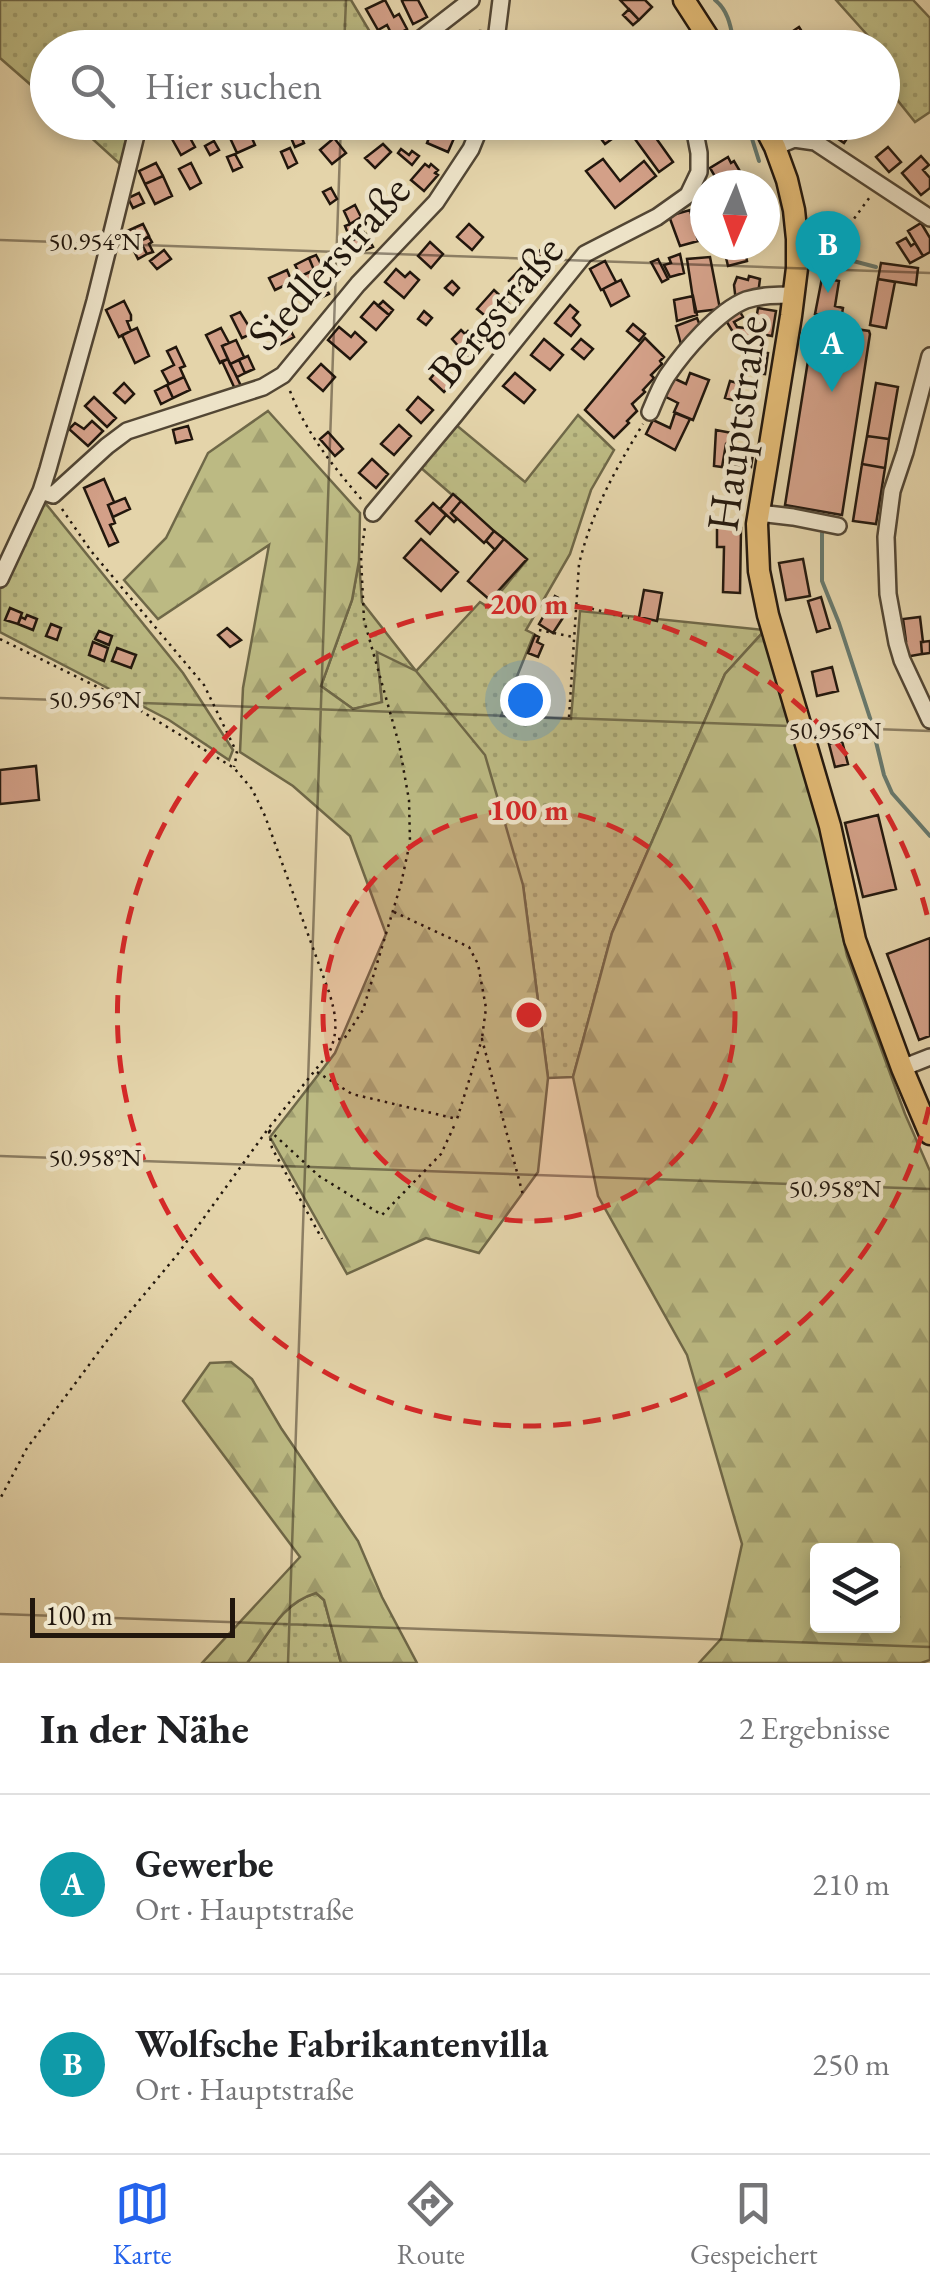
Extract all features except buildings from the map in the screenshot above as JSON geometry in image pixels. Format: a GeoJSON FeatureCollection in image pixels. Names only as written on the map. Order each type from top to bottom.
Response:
{"type":"FeatureCollection","features":[{"type":"Feature","properties":{"kind":"main road"},"geometry":{"type":"LineString","coordinates":[[684,0],[703,30]]}},
{"type":"Feature","properties":{"kind":"main road","name":"Hauptstraße"},"geometry":{"type":"LineString","coordinates":[[771,140],[787,180],[796,221],[797,268],[759,513],[759,571],[768,615],[826,798],[855,940],[930,1134]]}},
{"type":"Feature","properties":{"kind":"street"},"geometry":{"type":"LineString","coordinates":[[432,30],[471,0]]}},
{"type":"Feature","properties":{"kind":"street"},"geometry":{"type":"LineString","coordinates":[[497,30],[501,0]]}},
{"type":"Feature","properties":{"kind":"street"},"geometry":{"type":"LineString","coordinates":[[0,579],[47,493],[135,140]]}},
{"type":"Feature","properties":{"kind":"street","name":"Siedlerstraße"},"geometry":{"type":"LineString","coordinates":[[47,493],[127,432],[262,387],[284,375],[358,284],[436,202],[475,140]]}},
{"type":"Feature","properties":{"kind":"street","name":"Bergstraße"},"geometry":{"type":"LineString","coordinates":[[373,512],[585,254],[657,217],[688,195],[699,172],[696,140]]}},
{"type":"Feature","properties":{"kind":"street"},"geometry":{"type":"LineString","coordinates":[[775,147],[792,140]]}},
{"type":"Feature","properties":{"kind":"street"},"geometry":{"type":"LineString","coordinates":[[801,140],[815,142],[930,218]]}},
{"type":"Feature","properties":{"kind":"street","name":"Hauptstraße"},"geometry":{"type":"LineString","coordinates":[[650,412],[666,378],[696,339],[720,318],[742,302],[767,295],[793,295]]}},
{"type":"Feature","properties":{"kind":"street"},"geometry":{"type":"LineString","coordinates":[[930,356],[892,491],[886,537],[888,594],[897,643],[930,720]]}},
{"type":"Feature","properties":{"kind":"street"},"geometry":{"type":"LineString","coordinates":[[759,513],[838,526]]}},
{"type":"Feature","properties":{"kind":"street"},"geometry":{"type":"LineString","coordinates":[[902,1068],[930,1058]]}},
{"type":"Feature","properties":{"kind":"path"},"geometry":{"type":"LineString","coordinates":[[796,221],[850,224],[870,197],[887,196],[890,191]]}},
{"type":"Feature","properties":{"kind":"path"},"geometry":{"type":"LineString","coordinates":[[284,375],[299,414],[326,458],[373,512],[362,538],[364,620],[399,744],[409,800],[410,842],[363,1010],[344,1039],[335,1039]]}},
{"type":"Feature","properties":{"kind":"path"},"geometry":{"type":"LineString","coordinates":[[569,717],[579,564],[596,510],[650,412]]}},
{"type":"Feature","properties":{"kind":"path"},"geometry":{"type":"LineString","coordinates":[[47,493],[204,685],[237,754],[234,768]]}},
{"type":"Feature","properties":{"kind":"path"},"geometry":{"type":"LineString","coordinates":[[576,605],[629,618]]}},
{"type":"Feature","properties":{"kind":"path"},"geometry":{"type":"LineString","coordinates":[[539,630],[574,638]]}},
{"type":"Feature","properties":{"kind":"path"},"geometry":{"type":"LineString","coordinates":[[0,639],[120,698],[234,768],[252,790],[265,816],[336,1014],[335,1039],[329,1054],[27,1448],[0,1499]]}},
{"type":"Feature","properties":{"kind":"path"},"geometry":{"type":"LineString","coordinates":[[268,1129],[319,1176],[382,1215],[441,1154],[457,1119],[482,1039],[486,1008],[478,964],[469,947],[393,912]]}},
{"type":"Feature","properties":{"kind":"path"},"geometry":{"type":"LineString","coordinates":[[482,1039],[523,1194]]}},
{"type":"Feature","properties":{"kind":"path"},"geometry":{"type":"LineString","coordinates":[[316,1072],[352,1094],[457,1119]]}},
{"type":"Feature","properties":{"kind":"path"},"geometry":{"type":"LineString","coordinates":[[268,1129],[272,1148],[322,1239]]}},
{"type":"Feature","properties":{"kind":"green space"},"geometry":{"type":"Polygon","coordinates":[[[0,0],[351,0],[369,30],[30,30],[30,84],[0,58],[0,0]]]}},
{"type":"Feature","properties":{"kind":"green space"},"geometry":{"type":"Polygon","coordinates":[[[836,0],[913,0],[930,18],[930,112],[915,122],[900,103],[900,30],[863,30],[836,0]]]}},
{"type":"Feature","properties":{"kind":"green space"},"geometry":{"type":"Polygon","coordinates":[[[94,140],[127,140],[120,164],[94,140]]]}},
{"type":"Feature","properties":{"kind":"green space"},"geometry":{"type":"Polygon","coordinates":[[[268,411],[360,513],[359,561],[352,600],[321,686],[353,709],[382,702],[377,652],[416,671],[485,755],[523,885],[548,1078],[538,1172],[479,1253],[426,1238],[347,1274],[270,1137],[335,1053],[386,934],[350,836],[293,786],[240,752],[243,688],[269,545],[158,619],[124,580],[166,538],[208,453],[268,411]]]}},
{"type":"Feature","properties":{"kind":"green space"},"geometry":{"type":"Polygon","coordinates":[[[578,415],[614,450],[591,490],[570,554],[526,630],[534,634],[501,716],[571,719],[580,611],[765,630],[725,674],[612,933],[573,1077],[548,1078],[523,885],[377,653],[382,703],[353,709],[321,686],[352,600],[359,561],[362,602],[416,671],[480,602],[488,607],[527,560],[420,467],[455,424],[525,482],[578,415]]]}},
{"type":"Feature","properties":{"kind":"green space"},"geometry":{"type":"Polygon","coordinates":[[[42,499],[183,673],[233,750],[229,760],[169,720],[0,632],[0,589],[42,499]]]}},
{"type":"Feature","properties":{"kind":"green space"},"geometry":{"type":"Polygon","coordinates":[[[765,630],[826,838],[847,956],[930,1171],[930,1660],[699,1663],[721,1639],[742,1544],[687,1355],[598,1196],[573,1077],[612,933],[725,674],[765,630]]]}},
{"type":"Feature","properties":{"kind":"green space"},"geometry":{"type":"Polygon","coordinates":[[[231,1362],[252,1379],[358,1541],[417,1663],[341,1663],[324,1600],[316,1593],[284,1613],[247,1663],[202,1663],[300,1557],[183,1401],[210,1363],[231,1362]]]}},
{"type":"Feature","properties":{"kind":"green space"},"geometry":{"type":"Polygon","coordinates":[[[316,1593],[324,1600],[341,1663],[247,1663],[284,1613],[316,1593]]]}},
{"type":"Feature","properties":{"kind":"waterway"},"geometry":{"type":"LineString","coordinates":[[715,0],[731,30]]}},
{"type":"Feature","properties":{"kind":"waterway"},"geometry":{"type":"LineString","coordinates":[[752,140],[759,161]]}},
{"type":"Feature","properties":{"kind":"waterway"},"geometry":{"type":"LineString","coordinates":[[815,251],[876,267]]}},
{"type":"Feature","properties":{"kind":"waterway"},"geometry":{"type":"LineString","coordinates":[[822,533],[822,581],[871,721],[884,775],[892,793],[930,836]]}},
{"type":"Feature","properties":{"kind":"place","name":"Wolfsche Fabrikantenvilla"},"geometry":{"type":"Point","coordinates":[828,293]}},
{"type":"Feature","properties":{"kind":"place","name":"Gewerbe"},"geometry":{"type":"Point","coordinates":[832,392]}}]}
